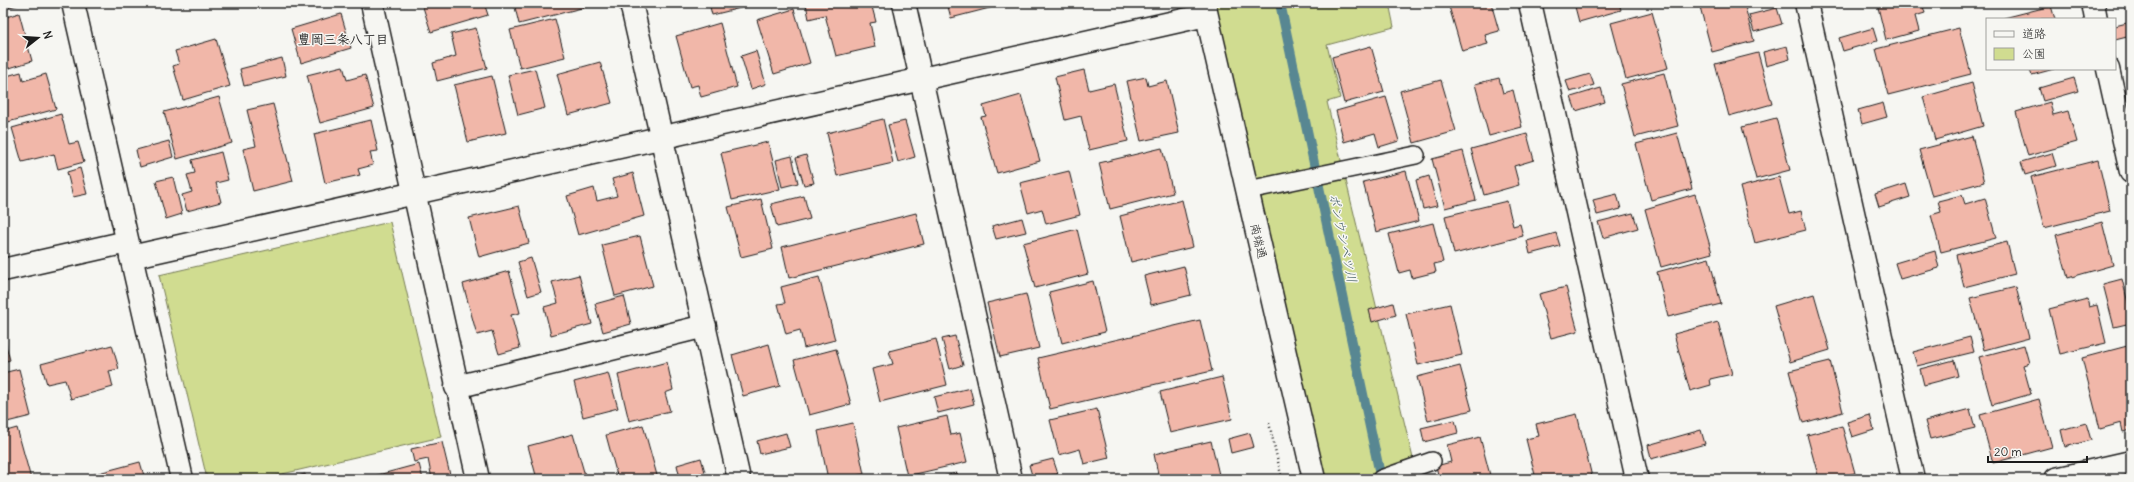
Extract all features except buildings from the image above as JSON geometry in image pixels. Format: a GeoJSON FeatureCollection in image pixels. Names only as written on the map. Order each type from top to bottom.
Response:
{"type":"FeatureCollection","features":[{"type":"Feature","properties":{"kind":"street"},"geometry":{"type":"LineString","coordinates":[[73,3],[182,479]]}},
{"type":"Feature","properties":{"kind":"street"},"geometry":{"type":"LineString","coordinates":[[372,3],[456,387],[478,479]]}},
{"type":"Feature","properties":{"kind":"street"},"geometry":{"type":"LineString","coordinates":[[631,3],[739,479]]}},
{"type":"Feature","properties":{"kind":"street"},"geometry":{"type":"LineString","coordinates":[[904,3],[1011,479]]}},
{"type":"Feature","properties":{"kind":"street"},"geometry":{"type":"LineString","coordinates":[[1530,3],[1637,479]]}},
{"type":"Feature","properties":{"kind":"street"},"geometry":{"type":"LineString","coordinates":[[1806,3],[1913,479]]}},
{"type":"Feature","properties":{"kind":"street"},"geometry":{"type":"LineString","coordinates":[[2093,3],[2096,18]]}},
{"type":"Feature","properties":{"kind":"street"},"geometry":{"type":"LineString","coordinates":[[3,270],[129,249],[414,192],[662,138],[921,79],[1205,9]]}},
{"type":"Feature","properties":{"kind":"street","name":"南端通"},"geometry":{"type":"LineString","coordinates":[[1205,9],[1314,479]]}},
{"type":"Feature","properties":{"kind":"street"},"geometry":{"type":"LineString","coordinates":[[2108,70],[2131,172]]}},
{"type":"Feature","properties":{"kind":"street"},"geometry":{"type":"LineString","coordinates":[[456,387],[705,326]]}},
{"type":"Feature","properties":{"kind":"street"},"geometry":{"type":"LineString","coordinates":[[2056,479],[2131,462]]}},
{"type":"Feature","properties":{"kind":"lane"},"geometry":{"type":"LineString","coordinates":[[1248,190],[1416,155]]}},
{"type":"Feature","properties":{"kind":"lane"},"geometry":{"type":"LineString","coordinates":[[1381,479],[1403,473],[1432,462]]}},
{"type":"Feature","properties":{"kind":"green space"},"geometry":{"type":"Polygon","coordinates":[[[1204,3],[1389,3],[1394,27],[1327,45],[1340,98],[1327,102],[1418,479],[1314,479],[1204,3]]]}},
{"type":"Feature","properties":{"kind":"green space"},"geometry":{"type":"Polygon","coordinates":[[[390,222],[441,437],[261,479],[207,479],[159,275],[390,222]]]}},
{"type":"Feature","properties":{"kind":"waterway","name":"ポンウシベツ川"},"geometry":{"type":"LineString","coordinates":[[1280,3],[1381,479]]}},
{"type":"Feature","properties":{"kind":"district","name":"豊岡三条八丁目"},"geometry":{"type":"Point","coordinates":[343,39]}}]}
